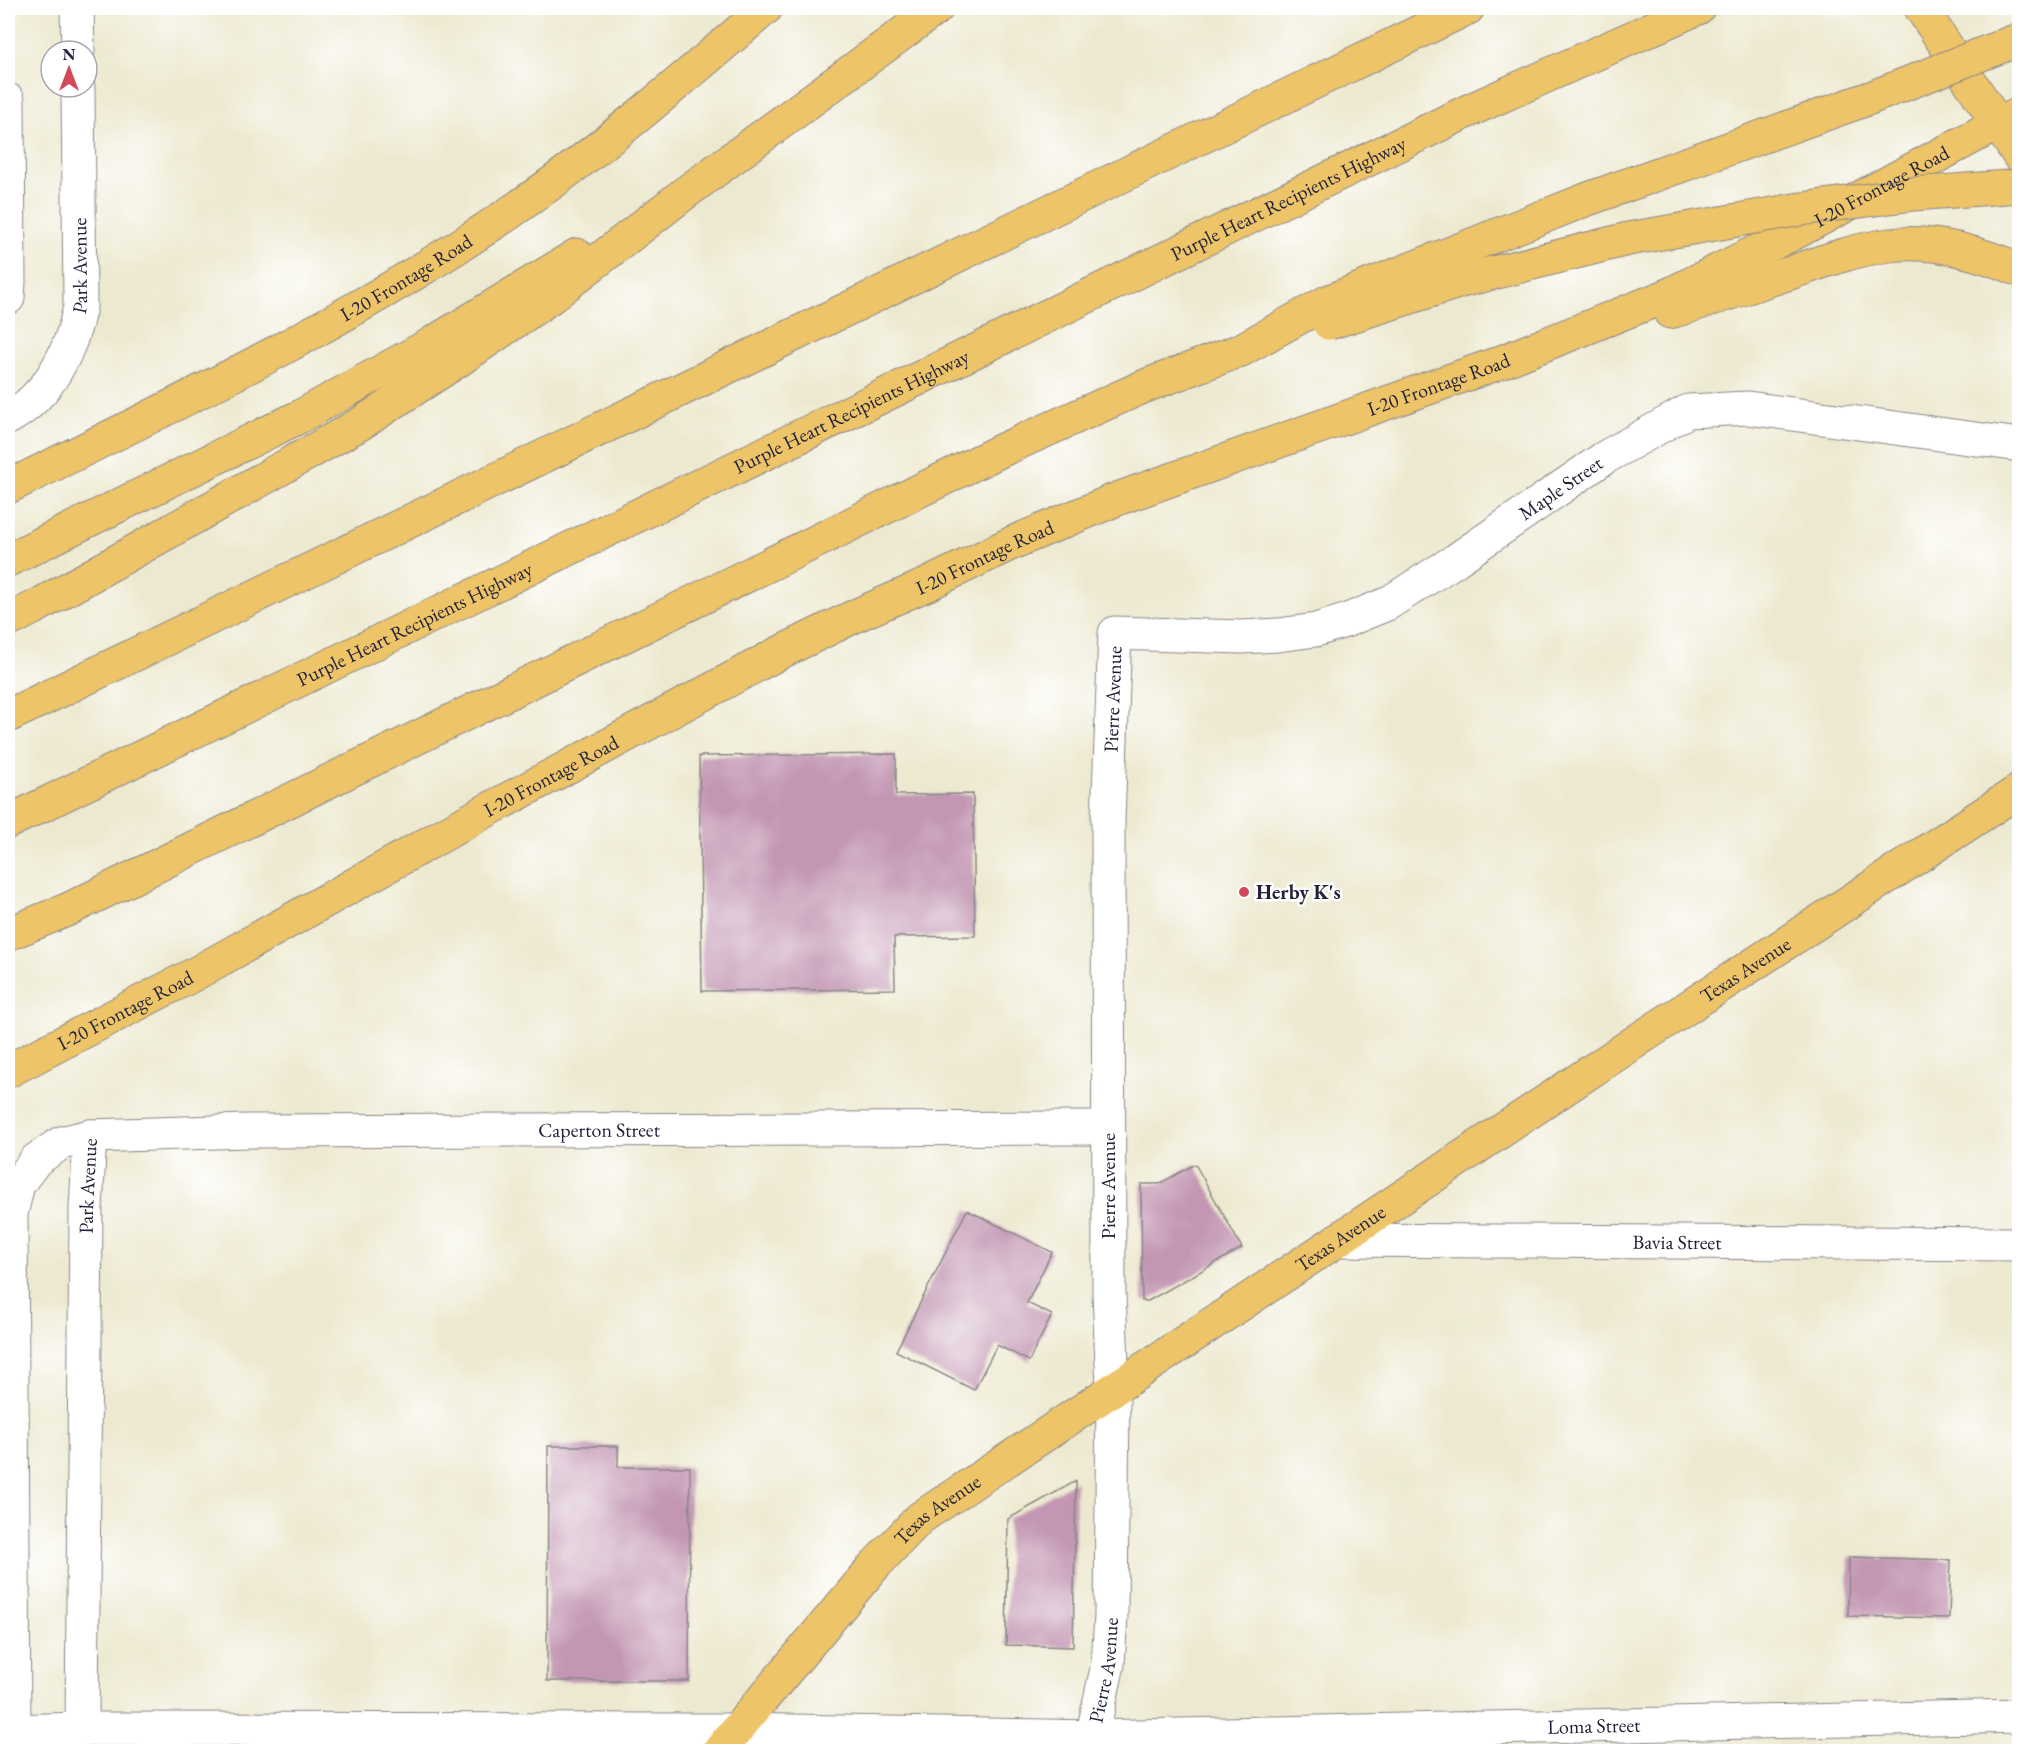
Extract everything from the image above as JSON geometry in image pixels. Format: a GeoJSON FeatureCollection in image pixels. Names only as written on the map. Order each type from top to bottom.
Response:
{"type":"FeatureCollection","features":[{"type":"Feature","properties":{"kind":"main road","name":"I-20 Frontage Road"},"geometry":{"type":"LineString","coordinates":[[8,487],[277,352],[412,275],[509,213],[595,149],[766,8]]}},
{"type":"Feature","properties":{"kind":"main road"},"geometry":{"type":"LineString","coordinates":[[8,621],[360,424],[456,362],[551,297],[685,193],[937,8]]}},
{"type":"Feature","properties":{"kind":"main road"},"geometry":{"type":"LineString","coordinates":[[8,716],[1467,8]]}},
{"type":"Feature","properties":{"kind":"main road","name":"Purple Heart Recipients Highway"},"geometry":{"type":"LineString","coordinates":[[8,822],[1468,111],[1698,8]]}},
{"type":"Feature","properties":{"kind":"main road"},"geometry":{"type":"LineString","coordinates":[[1921,8],[2008,119],[2019,157]]}},
{"type":"Feature","properties":{"kind":"main road"},"geometry":{"type":"LineString","coordinates":[[1241,350],[1327,302],[1588,199],[1870,98],[2019,39]]}},
{"type":"Feature","properties":{"kind":"main road","name":"I-20 Frontage Road"},"geometry":{"type":"LineString","coordinates":[[8,1071],[191,976],[494,807],[781,652],[857,615],[1012,543],[1117,499],[1496,364],[1666,296],[1798,231],[2008,119]]}},
{"type":"Feature","properties":{"kind":"main road"},"geometry":{"type":"LineString","coordinates":[[8,944],[69,909],[1002,450],[1145,386],[1241,350],[1461,281],[1628,239],[1802,209],[1902,195],[2019,186]]}},
{"type":"Feature","properties":{"kind":"main road"},"geometry":{"type":"LineString","coordinates":[[8,560],[299,417],[431,344],[557,266],[685,193]]}},
{"type":"Feature","properties":{"kind":"main road"},"geometry":{"type":"LineString","coordinates":[[1496,364],[1698,304],[1829,259],[1892,245],[1953,248],[1992,258],[2019,270]]}},
{"type":"Feature","properties":{"kind":"main road","name":"Texas Avenue"},"geometry":{"type":"LineString","coordinates":[[727,1741],[876,1564],[920,1518],[2019,790]]}},
{"type":"Feature","properties":{"kind":"main road"},"geometry":{"type":"LineString","coordinates":[[8,934],[69,909]]}},
{"type":"Feature","properties":{"kind":"street"},"geometry":{"type":"LineString","coordinates":[[77,8],[78,39]]}},
{"type":"Feature","properties":{"kind":"street","name":"Park Avenue"},"geometry":{"type":"LineString","coordinates":[[8,418],[34,398],[51,379],[65,357],[75,333],[80,307],[78,99]]}},
{"type":"Feature","properties":{"kind":"street"},"geometry":{"type":"LineString","coordinates":[[8,100],[8,298]]}},
{"type":"Feature","properties":{"kind":"street","name":"Maple Street"},"geometry":{"type":"LineString","coordinates":[[1115,633],[1254,637],[1316,630],[1345,621],[1387,604],[1456,560],[1604,458],[1688,411],[1748,408],[2019,446]]}},
{"type":"Feature","properties":{"kind":"street","name":"Pierre Avenue"},"geometry":{"type":"LineString","coordinates":[[1092,1737],[1108,1664],[1110,1642],[1113,1389],[1109,1293],[1108,820],[1115,633]]}},
{"type":"Feature","properties":{"kind":"street","name":"Caperton Street"},"geometry":{"type":"LineString","coordinates":[[90,1136],[259,1131],[1108,1128]]}},
{"type":"Feature","properties":{"kind":"street","name":"Park Avenue"},"geometry":{"type":"LineString","coordinates":[[11,1731],[11,1214],[18,1184],[36,1160],[61,1143],[90,1136],[86,1208],[82,1729]]}},
{"type":"Feature","properties":{"kind":"street","name":"Bavia Street"},"geometry":{"type":"LineString","coordinates":[[1337,1240],[2019,1244]]}},
{"type":"Feature","properties":{"kind":"street","name":"Loma Street"},"geometry":{"type":"LineString","coordinates":[[11,1731],[82,1729],[727,1741],[1092,1737],[2019,1716]]}},
{"type":"Feature","properties":{"kind":"building"},"geometry":{"type":"Polygon","coordinates":[[[896,754],[896,795],[973,794],[975,936],[894,937],[895,989],[702,991],[699,756],[896,754]]]}},
{"type":"Feature","properties":{"kind":"building"},"geometry":{"type":"Polygon","coordinates":[[[1195,1164],[1242,1248],[1148,1301],[1142,1301],[1141,1184],[1159,1184],[1195,1164]]]}},
{"type":"Feature","properties":{"kind":"building"},"geometry":{"type":"Polygon","coordinates":[[[967,1210],[1052,1252],[1027,1303],[1052,1315],[1029,1361],[997,1345],[974,1390],[896,1351],[967,1210]]]}},
{"type":"Feature","properties":{"kind":"building"},"geometry":{"type":"Polygon","coordinates":[[[548,1446],[618,1446],[618,1467],[690,1467],[689,1681],[547,1681],[548,1446]]]}},
{"type":"Feature","properties":{"kind":"building"},"geometry":{"type":"Polygon","coordinates":[[[1076,1481],[1073,1647],[1006,1645],[1008,1519],[1076,1481]]]}},
{"type":"Feature","properties":{"kind":"building"},"geometry":{"type":"Polygon","coordinates":[[[1849,1557],[1951,1560],[1949,1618],[1848,1616],[1849,1557]]]}},
{"type":"Feature","properties":{"kind":"place","name":"Herby K's"},"geometry":{"type":"Point","coordinates":[1244,892]}}]}
